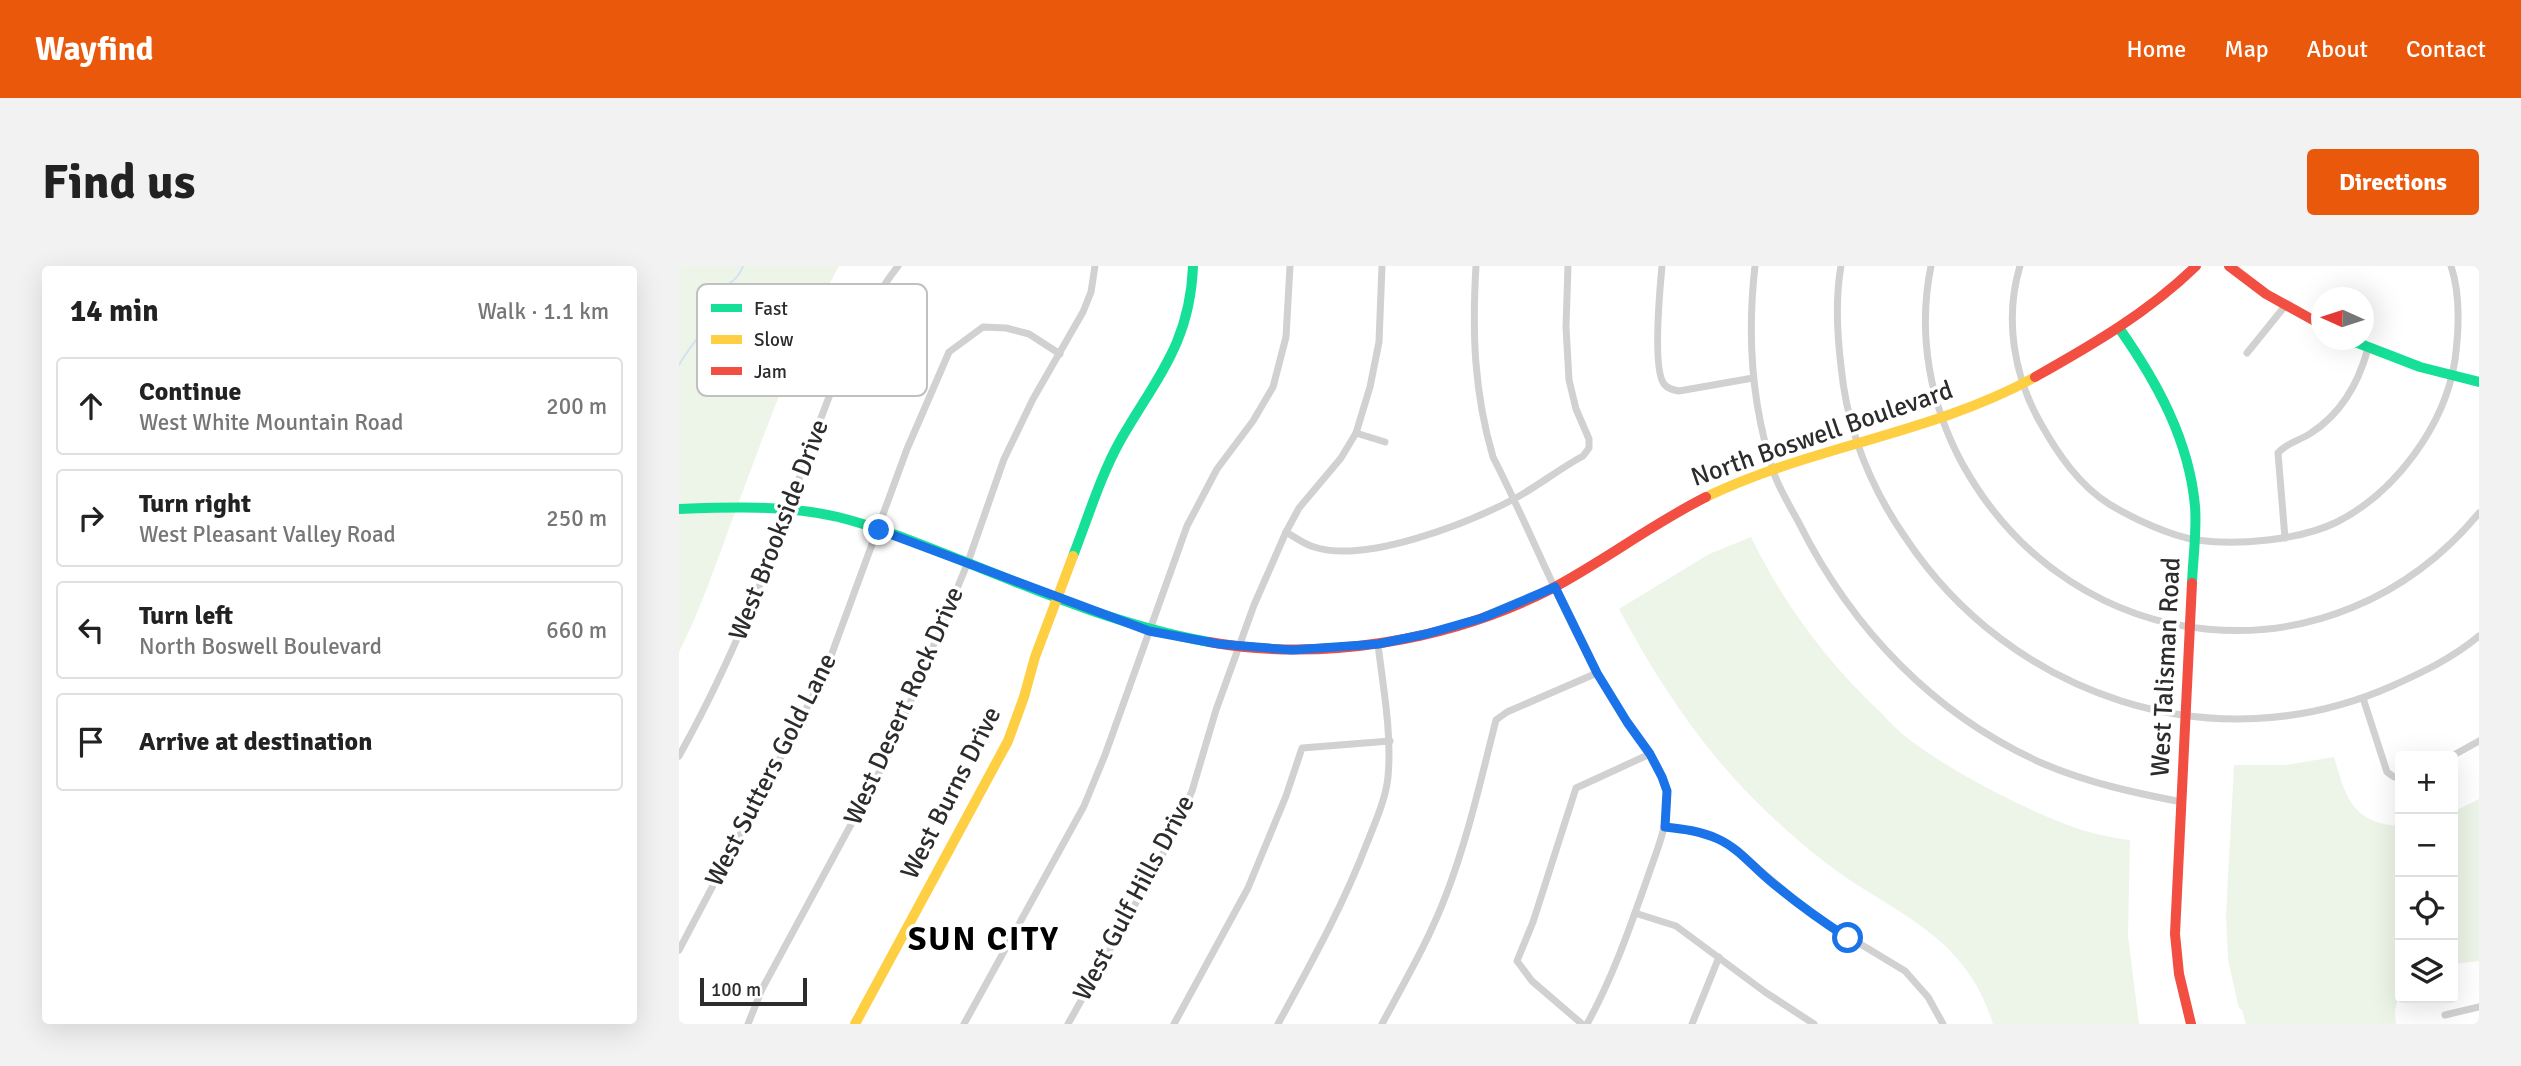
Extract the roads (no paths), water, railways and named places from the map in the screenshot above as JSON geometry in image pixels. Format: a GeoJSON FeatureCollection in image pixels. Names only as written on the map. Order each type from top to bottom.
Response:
{"type":"FeatureCollection","features":[{"type":"Feature","properties":{"kind":"street","name":"West Brookside Drive"},"geometry":{"type":"LineString","coordinates":[[884,284],[898,266]]}},
{"type":"Feature","properties":{"kind":"street","name":"West Desert Rock Drive"},"geometry":{"type":"LineString","coordinates":[[748,1024],[762,989],[888,756],[968,562],[1004,459],[1033,399],[1083,312],[1091,292],[1095,266]]}},
{"type":"Feature","properties":{"kind":"street","name":"West Burns Drive"},"geometry":{"type":"LineString","coordinates":[[855,1024],[1008,741],[1035,657],[1104,475],[1119,443],[1169,363],[1181,335],[1192,294],[1193,266]]}},
{"type":"Feature","properties":{"kind":"street"},"geometry":{"type":"LineString","coordinates":[[964,1024],[1084,806],[1105,755],[1187,526],[1201,496],[1273,387],[1286,337],[1290,266]]}},
{"type":"Feature","properties":{"kind":"street","name":"West Gulf Hills Drive"},"geometry":{"type":"LineString","coordinates":[[1068,1024],[1161,859],[1192,791],[1216,710],[1254,605],[1286,532],[1299,508],[1341,458],[1356,432],[1370,387],[1379,342],[1382,266]]}},
{"type":"Feature","properties":{"kind":"street"},"geometry":{"type":"LineString","coordinates":[[1476,266],[1476,384],[1493,457],[1597,673],[1650,754],[1667,791],[1665,827],[1601,999],[1585,1024],[1532,981],[1517,961],[1533,922],[1576,788],[1650,754]]}},
{"type":"Feature","properties":{"kind":"street"},"geometry":{"type":"LineString","coordinates":[[1286,532],[1312,547],[1330,551],[1391,545],[1439,533],[1514,499],[1583,456],[1589,448],[1589,439],[1576,409],[1569,380],[1566,327],[1568,266]]}},
{"type":"Feature","properties":{"kind":"street"},"geometry":{"type":"LineString","coordinates":[[1662,266],[1658,347],[1660,375],[1666,387],[1682,391],[1753,378]]}},
{"type":"Feature","properties":{"kind":"street"},"geometry":{"type":"LineString","coordinates":[[1755,266],[1750,316],[1753,378],[1774,470],[1827,575],[1865,628],[1924,689],[1976,727],[2043,763],[2080,778],[2182,802]]}},
{"type":"Feature","properties":{"kind":"street"},"geometry":{"type":"LineString","coordinates":[[1841,266],[1837,331],[1843,386],[1857,443],[1875,488],[1904,537],[1939,584],[2002,642],[2051,673],[2129,704],[2187,717],[2232,720],[2278,717],[2330,708],[2363,698],[2433,668],[2479,636]]}},
{"type":"Feature","properties":{"kind":"street"},"geometry":{"type":"LineString","coordinates":[[1931,266],[1925,322],[1928,358],[1940,416],[1977,489],[1995,514],[2034,555],[2092,595],[2121,609],[2155,620],[2191,627],[2267,629],[2338,614],[2375,598],[2423,568],[2445,550],[2479,513]]}},
{"type":"Feature","properties":{"kind":"street"},"geometry":{"type":"LineString","coordinates":[[2020,266],[2013,323],[2015,354],[2022,384],[2050,440],[2066,464],[2109,504],[2164,530],[2195,540],[2229,542],[2285,538],[2337,522],[2397,477],[2431,427],[2452,375],[2458,337],[2458,300],[2451,266]]}},
{"type":"Feature","properties":{"kind":"street","name":"North Boswell Boulevard"},"geometry":{"type":"LineString","coordinates":[[679,509],[738,506],[829,515],[968,562],[1149,631],[1240,646],[1292,650],[1378,644],[1482,618],[1555,587],[1644,530],[1700,499],[1774,470],[1940,416],[2022,384],[2119,328],[2196,266]]}},
{"type":"Feature","properties":{"kind":"street"},"geometry":{"type":"LineString","coordinates":[[2229,266],[2285,306],[2311,319]]}},
{"type":"Feature","properties":{"kind":"street"},"geometry":{"type":"LineString","coordinates":[[2247,353],[2285,306]]}},
{"type":"Feature","properties":{"kind":"street","name":"West Sutters Gold Lane"},"geometry":{"type":"LineString","coordinates":[[679,950],[824,675],[907,449],[949,352],[983,327],[1006,328],[1029,334],[1059,354]]}},
{"type":"Feature","properties":{"kind":"street","name":"West Talisman Road"},"geometry":{"type":"LineString","coordinates":[[2119,328],[2140,358],[2171,415],[2182,442],[2195,507],[2175,934],[2179,974],[2191,1024]]}},
{"type":"Feature","properties":{"kind":"street"},"geometry":{"type":"LineString","coordinates":[[2285,538],[2278,453],[2283,447],[2318,428],[2343,404],[2357,380],[2367,350]]}},
{"type":"Feature","properties":{"kind":"street"},"geometry":{"type":"LineString","coordinates":[[2373,350],[2420,367],[2479,382]]}},
{"type":"Feature","properties":{"kind":"street","name":"West Brookside Drive"},"geometry":{"type":"LineString","coordinates":[[679,756],[700,719],[765,575],[832,396]]}},
{"type":"Feature","properties":{"kind":"street"},"geometry":{"type":"LineString","coordinates":[[1356,432],[1385,442]]}},
{"type":"Feature","properties":{"kind":"street"},"geometry":{"type":"LineString","coordinates":[[1278,1024],[1327,935],[1355,876],[1388,781],[1390,741],[1378,644]]}},
{"type":"Feature","properties":{"kind":"street"},"geometry":{"type":"LineString","coordinates":[[1383,1024],[1418,959],[1446,895],[1469,829],[1496,720],[1507,712],[1597,673]]}},
{"type":"Feature","properties":{"kind":"street"},"geometry":{"type":"LineString","coordinates":[[2363,698],[2387,772],[2395,777]]}},
{"type":"Feature","properties":{"kind":"street"},"geometry":{"type":"LineString","coordinates":[[1174,1024],[1248,888],[1286,796],[1302,748],[1390,741]]}},
{"type":"Feature","properties":{"kind":"street"},"geometry":{"type":"LineString","coordinates":[[2458,753],[2479,741]]}},
{"type":"Feature","properties":{"kind":"street"},"geometry":{"type":"LineString","coordinates":[[1665,827],[1691,831],[1717,839],[1734,848],[1814,916],[1905,971],[1928,997],[1943,1024]]}},
{"type":"Feature","properties":{"kind":"street"},"geometry":{"type":"LineString","coordinates":[[1635,912],[1677,926],[1765,992],[1814,1024]]}},
{"type":"Feature","properties":{"kind":"street"},"geometry":{"type":"LineString","coordinates":[[1692,1024],[1719,957]]}},
{"type":"Feature","properties":{"kind":"street"},"geometry":{"type":"LineString","coordinates":[[2445,1014],[2479,1007]]}},
{"type":"Feature","properties":{"kind":"waterway"},"geometry":{"type":"LineString","coordinates":[[729,284],[738,276],[743,266]]}},
{"type":"Feature","properties":{"kind":"waterway"},"geometry":{"type":"LineString","coordinates":[[679,365],[697,338]]}},
{"type":"Feature","properties":{"kind":"district","name":"SUN CITY"},"geometry":{"type":"Point","coordinates":[984,939]}}]}
